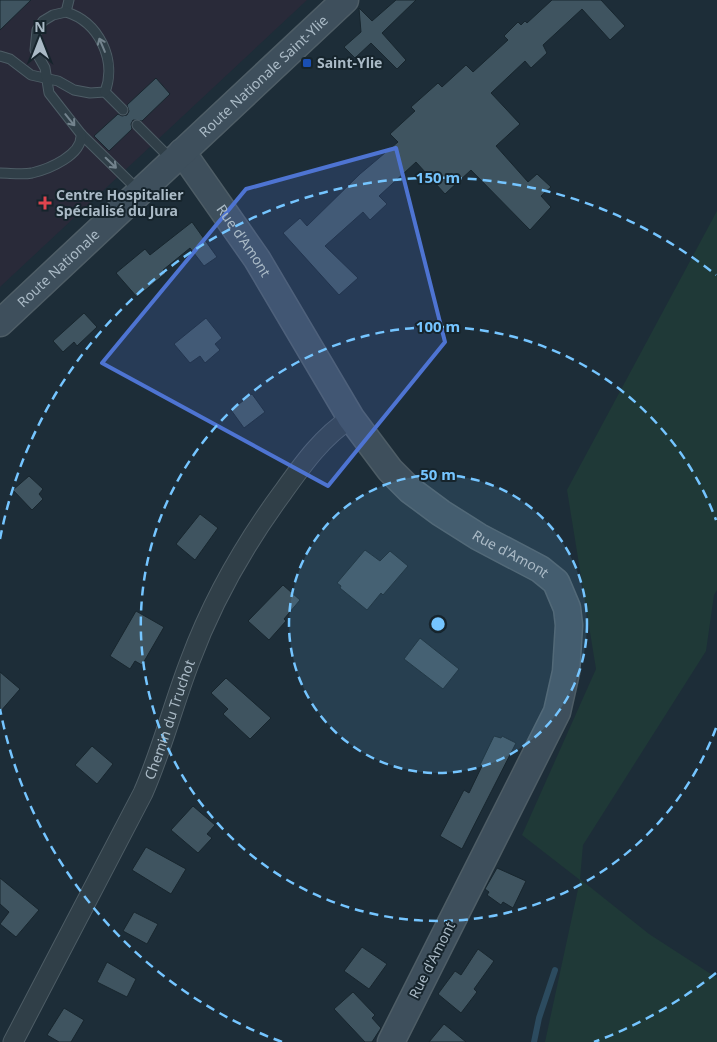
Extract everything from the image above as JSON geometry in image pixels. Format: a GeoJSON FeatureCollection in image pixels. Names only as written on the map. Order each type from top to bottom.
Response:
{"type":"FeatureCollection","features":[{"type":"Feature","properties":{"kind":"street","name":"Route Nationale Saint-Ylie"},"geometry":{"type":"LineString","coordinates":[[177,157],[345,0]]}},
{"type":"Feature","properties":{"kind":"street","name":"Route Nationale"},"geometry":{"type":"LineString","coordinates":[[0,324],[177,157]]}},
{"type":"Feature","properties":{"kind":"street","name":"Rue d'Amont"},"geometry":{"type":"LineString","coordinates":[[177,157],[257,259],[352,418],[390,470],[410,490],[440,513],[479,537],[549,575],[562,594],[569,625],[566,672],[554,719],[391,1042]]}},
{"type":"Feature","properties":{"kind":"street","name":"Chemin du Truchot"},"geometry":{"type":"LineString","coordinates":[[13,1042],[143,793],[156,763],[190,661],[225,580],[257,528],[312,451],[352,418]]}},
{"type":"Feature","properties":{"kind":"lane"},"geometry":{"type":"LineString","coordinates":[[66,12],[69,0]]}},
{"type":"Feature","properties":{"kind":"lane"},"geometry":{"type":"LineString","coordinates":[[105,92],[110,78],[109,66],[99,36],[89,24],[66,12],[53,15],[43,22],[37,30],[35,50],[45,68],[49,93],[81,134],[140,192]]}},
{"type":"Feature","properties":{"kind":"lane"},"geometry":{"type":"LineString","coordinates":[[0,56],[10,59],[31,75],[58,81],[74,90],[90,93],[105,92],[123,110]]}},
{"type":"Feature","properties":{"kind":"lane"},"geometry":{"type":"LineString","coordinates":[[137,125],[177,157]]}},
{"type":"Feature","properties":{"kind":"lane"},"geometry":{"type":"LineString","coordinates":[[0,173],[31,173],[51,167],[80,147],[81,134]]}},
{"type":"Feature","properties":{"kind":"highlighted area"},"geometry":{"type":"Polygon","coordinates":[[[396,148],[445,342],[328,486],[102,363],[246,189],[396,148]]]}},
{"type":"Feature","properties":{"kind":"shaded area","name":"Centre Hospitalier Spécialisé du Jura"},"geometry":{"type":"Polygon","coordinates":[[[0,0],[307,0],[0,287],[0,0]]]}},
{"type":"Feature","properties":{"kind":"green space"},"geometry":{"type":"Polygon","coordinates":[[[717,211],[717,590],[714,595],[706,651],[583,845],[580,879],[649,934],[717,978],[717,1042],[545,1042],[580,880],[522,835],[596,669],[567,490],[717,211]]]}},
{"type":"Feature","properties":{"kind":"building"},"geometry":{"type":"Polygon","coordinates":[[[0,0],[31,0],[0,30],[0,0]]]}},
{"type":"Feature","properties":{"kind":"building"},"geometry":{"type":"Polygon","coordinates":[[[396,0],[416,0],[382,33],[406,60],[397,69],[371,43],[355,58],[344,47],[361,32],[359,8],[372,21],[396,0]]]}},
{"type":"Feature","properties":{"kind":"building"},"geometry":{"type":"Polygon","coordinates":[[[552,0],[601,0],[625,26],[610,40],[582,9],[543,45],[547,53],[531,68],[525,61],[491,93],[520,124],[496,146],[528,182],[537,174],[551,187],[541,196],[551,207],[530,230],[471,170],[445,194],[416,162],[379,196],[387,204],[370,220],[363,212],[325,246],[358,278],[339,295],[283,233],[300,218],[307,226],[360,174],[398,142],[390,134],[415,111],[411,107],[438,83],[442,87],[466,65],[473,72],[508,40],[504,36],[518,22],[521,25],[525,21],[527,23],[552,0]]]}},
{"type":"Feature","properties":{"kind":"building"},"geometry":{"type":"Polygon","coordinates":[[[156,78],[170,94],[142,121],[133,120],[131,124],[132,129],[109,151],[94,136],[118,114],[122,116],[127,115],[129,111],[127,105],[156,78]]]}},
{"type":"Feature","properties":{"kind":"building"},"geometry":{"type":"Polygon","coordinates":[[[192,222],[217,257],[204,266],[190,248],[163,270],[166,273],[137,297],[116,273],[145,249],[150,255],[192,222]]]}},
{"type":"Feature","properties":{"kind":"building"},"geometry":{"type":"Polygon","coordinates":[[[84,313],[97,327],[77,346],[74,342],[63,352],[53,341],[84,313]]]}},
{"type":"Feature","properties":{"kind":"building"},"geometry":{"type":"Polygon","coordinates":[[[206,318],[222,338],[215,344],[220,350],[205,363],[200,356],[190,363],[174,344],[206,318]]]}},
{"type":"Feature","properties":{"kind":"building"},"geometry":{"type":"Polygon","coordinates":[[[252,394],[265,412],[244,428],[231,410],[252,394]]]}},
{"type":"Feature","properties":{"kind":"building"},"geometry":{"type":"Polygon","coordinates":[[[29,476],[43,489],[39,494],[43,499],[32,510],[13,490],[29,476]]]}},
{"type":"Feature","properties":{"kind":"building"},"geometry":{"type":"Polygon","coordinates":[[[200,514],[218,528],[195,560],[176,544],[200,514]]]}},
{"type":"Feature","properties":{"kind":"building"},"geometry":{"type":"Polygon","coordinates":[[[365,550],[380,561],[390,551],[408,566],[367,610],[340,588],[341,586],[337,583],[365,550]]]}},
{"type":"Feature","properties":{"kind":"building"},"geometry":{"type":"Polygon","coordinates":[[[283,585],[300,600],[284,619],[286,621],[269,640],[248,621],[283,585]]]}},
{"type":"Feature","properties":{"kind":"building"},"geometry":{"type":"Polygon","coordinates":[[[136,611],[164,627],[142,665],[135,661],[130,669],[110,656],[136,611]]]}},
{"type":"Feature","properties":{"kind":"building"},"geometry":{"type":"Polygon","coordinates":[[[420,638],[459,669],[443,689],[404,659],[420,638]]]}},
{"type":"Feature","properties":{"kind":"building"},"geometry":{"type":"Polygon","coordinates":[[[0,672],[20,689],[0,712],[0,672]]]}},
{"type":"Feature","properties":{"kind":"building"},"geometry":{"type":"Polygon","coordinates":[[[226,678],[271,718],[250,739],[223,714],[228,709],[211,693],[226,678]]]}},
{"type":"Feature","properties":{"kind":"building"},"geometry":{"type":"Polygon","coordinates":[[[494,736],[501,738],[502,736],[516,743],[462,849],[440,836],[464,790],[469,793],[494,736]]]}},
{"type":"Feature","properties":{"kind":"building"},"geometry":{"type":"Polygon","coordinates":[[[92,746],[113,764],[97,784],[75,765],[92,746]]]}},
{"type":"Feature","properties":{"kind":"building"},"geometry":{"type":"Polygon","coordinates":[[[193,806],[215,825],[207,834],[212,838],[198,853],[171,830],[193,806]]]}},
{"type":"Feature","properties":{"kind":"building"},"geometry":{"type":"Polygon","coordinates":[[[146,847],[186,869],[171,894],[132,870],[146,847]]]}},
{"type":"Feature","properties":{"kind":"building"},"geometry":{"type":"Polygon","coordinates":[[[497,868],[526,881],[513,908],[503,902],[501,905],[487,895],[489,892],[485,889],[497,868]]]}},
{"type":"Feature","properties":{"kind":"building"},"geometry":{"type":"Polygon","coordinates":[[[0,878],[39,910],[16,937],[0,924],[9,912],[0,904],[0,878]]]}},
{"type":"Feature","properties":{"kind":"building"},"geometry":{"type":"Polygon","coordinates":[[[134,912],[158,924],[147,944],[123,931],[134,912]]]}},
{"type":"Feature","properties":{"kind":"building"},"geometry":{"type":"Polygon","coordinates":[[[362,947],[387,964],[369,989],[344,971],[362,947]]]}},
{"type":"Feature","properties":{"kind":"building"},"geometry":{"type":"Polygon","coordinates":[[[478,949],[494,961],[474,989],[477,992],[461,1013],[438,994],[455,971],[461,975],[478,949]]]}},
{"type":"Feature","properties":{"kind":"building"},"geometry":{"type":"Polygon","coordinates":[[[107,962],[136,979],[127,997],[97,982],[107,962]]]}},
{"type":"Feature","properties":{"kind":"building"},"geometry":{"type":"Polygon","coordinates":[[[353,992],[375,1015],[372,1018],[381,1028],[372,1042],[365,1042],[334,1009],[353,992]]]}},
{"type":"Feature","properties":{"kind":"building"},"geometry":{"type":"Polygon","coordinates":[[[64,1008],[84,1020],[71,1042],[59,1042],[47,1035],[64,1008]]]}},
{"type":"Feature","properties":{"kind":"building"},"geometry":{"type":"Polygon","coordinates":[[[444,1024],[466,1042],[429,1042],[444,1024]]]}},
{"type":"Feature","properties":{"kind":"waterway"},"geometry":{"type":"LineString","coordinates":[[534,1042],[539,1018],[555,970]]}},
{"type":"Feature","properties":{"kind":"place","name":"Saint-Ylie"},"geometry":{"type":"Point","coordinates":[307,63]}},
{"type":"Feature","properties":{"kind":"place","name":"Centre Hospitalier Spécialisé du Jura"},"geometry":{"type":"Point","coordinates":[45,203]}}]}
